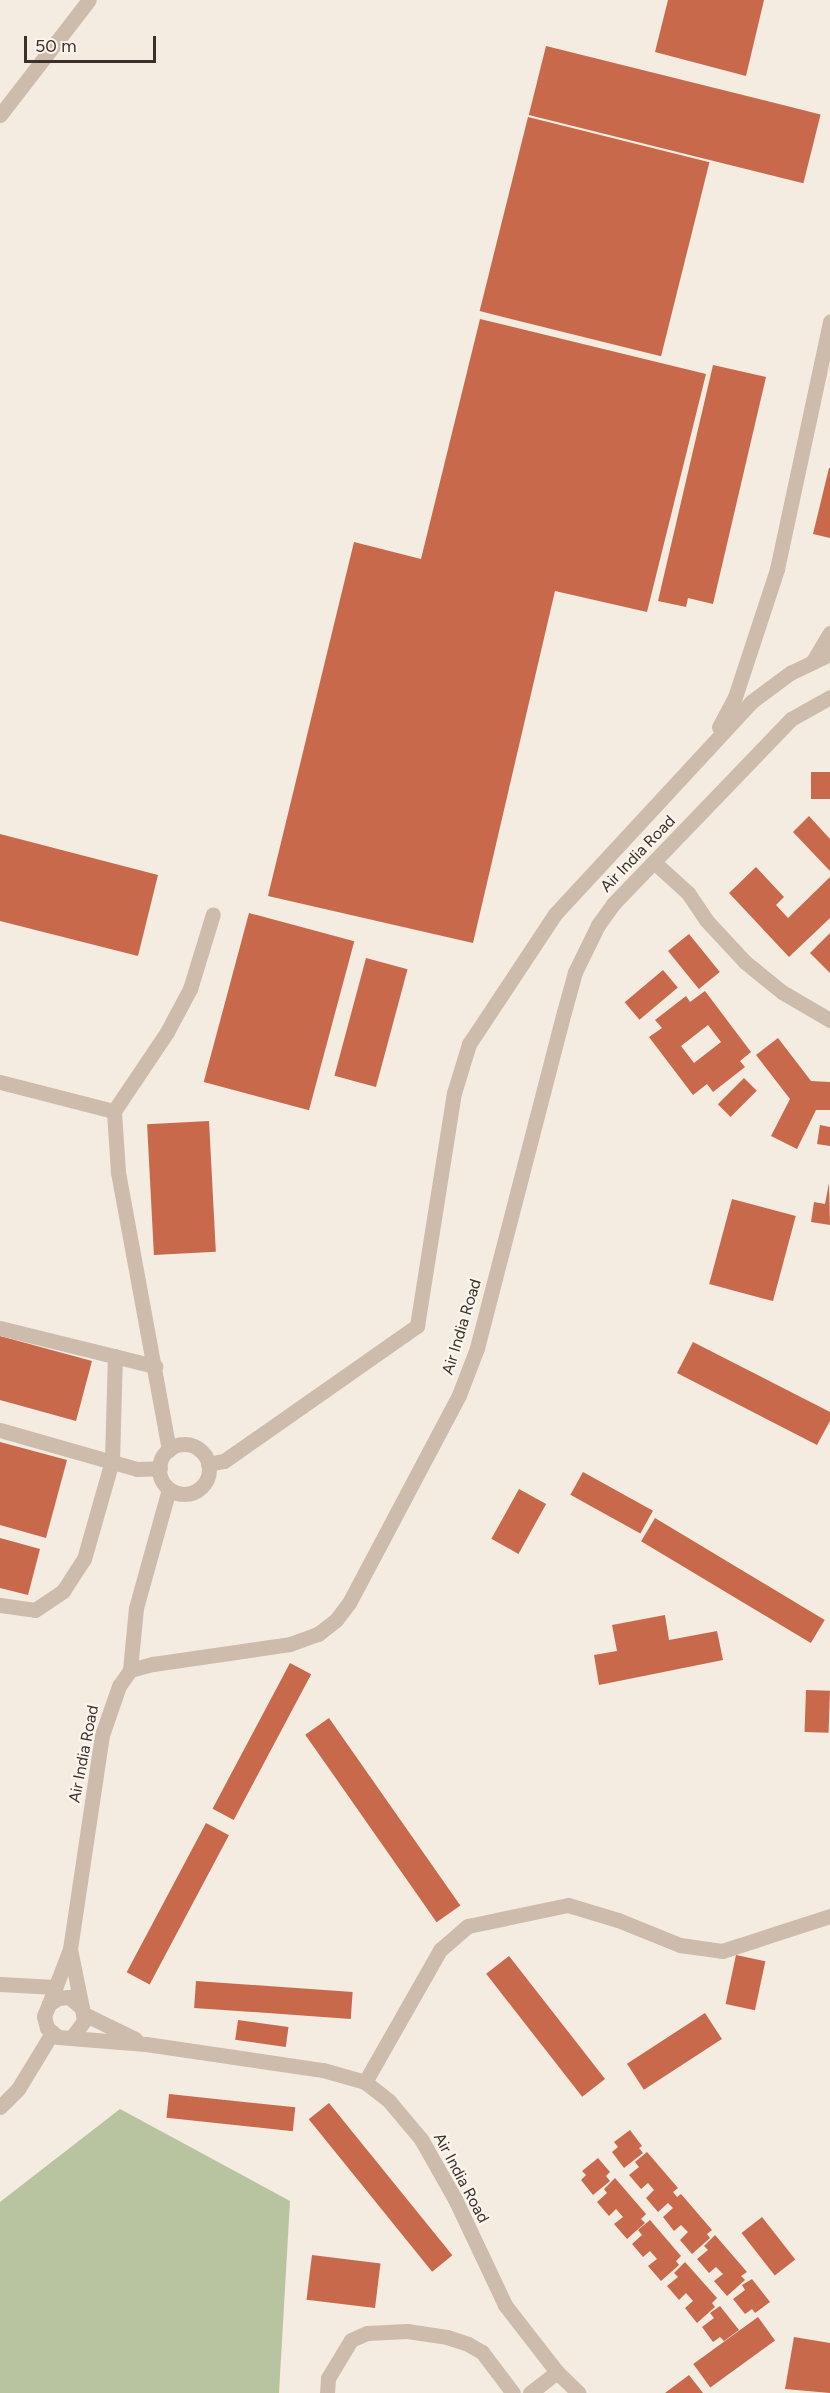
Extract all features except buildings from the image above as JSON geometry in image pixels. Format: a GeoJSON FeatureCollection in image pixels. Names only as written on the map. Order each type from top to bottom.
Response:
{"type":"FeatureCollection","features":[{"type":"Feature","properties":{"kind":"street"},"geometry":{"type":"LineString","coordinates":[[0,115],[89,0]]}},
{"type":"Feature","properties":{"kind":"street"},"geometry":{"type":"LineString","coordinates":[[710,746],[735,697],[777,569],[830,321]]}},
{"type":"Feature","properties":{"kind":"street"},"geometry":{"type":"LineString","coordinates":[[813,662],[830,633]]}},
{"type":"Feature","properties":{"kind":"street"},"geometry":{"type":"LineString","coordinates":[[208,1464],[224,1461],[417,1326],[454,1093],[468,1044],[555,914],[710,746],[751,702],[790,673],[830,654]]}},
{"type":"Feature","properties":{"kind":"street","name":"Air India Road"},"geometry":{"type":"LineString","coordinates":[[579,2393],[557,2372],[505,2305],[455,2199],[421,2139],[389,2101],[365,2082],[323,2070],[146,2044],[73,2036],[58,2037],[45,2023],[49,2004],[70,1949],[102,1735],[112,1701],[130,1671],[178,1659],[290,1644],[318,1634],[336,1620],[349,1603],[459,1395],[477,1348],[575,972],[598,926],[614,904],[791,719],[830,697]]}},
{"type":"Feature","properties":{"kind":"street"},"geometry":{"type":"LineString","coordinates":[[655,863],[688,893],[706,920],[745,962],[782,992],[830,1020]]}},
{"type":"Feature","properties":{"kind":"street"},"geometry":{"type":"LineString","coordinates":[[169,1450],[161,1420],[155,1366],[118,1172],[114,1111],[167,1032],[190,989],[213,914]]}},
{"type":"Feature","properties":{"kind":"street"},"geometry":{"type":"LineString","coordinates":[[0,1082],[114,1111]]}},
{"type":"Feature","properties":{"kind":"street"},"geometry":{"type":"LineString","coordinates":[[0,1328],[155,1366]]}},
{"type":"Feature","properties":{"kind":"street"},"geometry":{"type":"LineString","coordinates":[[0,1605],[35,1610],[63,1591],[84,1559],[112,1461],[115,1356]]}},
{"type":"Feature","properties":{"kind":"street"},"geometry":{"type":"LineString","coordinates":[[0,1430],[137,1469],[160,1468]]}},
{"type":"Feature","properties":{"kind":"street"},"geometry":{"type":"LineString","coordinates":[[178,1445],[193,1446],[205,1456],[208,1464],[206,1481],[196,1491],[177,1493],[169,1489],[161,1478],[162,1459],[169,1450],[178,1445]]}},
{"type":"Feature","properties":{"kind":"street"},"geometry":{"type":"LineString","coordinates":[[130,1671],[136,1608],[169,1489]]}},
{"type":"Feature","properties":{"kind":"street"},"geometry":{"type":"LineString","coordinates":[[365,2082],[440,1950],[468,1926],[568,1905],[618,1920],[680,1945],[722,1951],[830,1916]]}},
{"type":"Feature","properties":{"kind":"street","name":"Air India Road"},"geometry":{"type":"LineString","coordinates":[[70,1949],[83,2011]]}},
{"type":"Feature","properties":{"kind":"street"},"geometry":{"type":"LineString","coordinates":[[0,1984],[56,1987]]}},
{"type":"Feature","properties":{"kind":"street","name":"Air India Road"},"geometry":{"type":"LineString","coordinates":[[49,2004],[58,1998],[69,1997],[83,2011],[146,2044]]}},
{"type":"Feature","properties":{"kind":"street"},"geometry":{"type":"LineString","coordinates":[[73,2036],[82,2027],[83,2011]]}},
{"type":"Feature","properties":{"kind":"street"},"geometry":{"type":"LineString","coordinates":[[0,2107],[18,2089],[52,2033]]}},
{"type":"Feature","properties":{"kind":"street"},"geometry":{"type":"LineString","coordinates":[[327,2393],[328,2378],[351,2340],[367,2332],[407,2331],[447,2337],[475,2348],[489,2360],[513,2393]]}},
{"type":"Feature","properties":{"kind":"street"},"geometry":{"type":"LineString","coordinates":[[530,2393],[557,2372]]}},
{"type":"Feature","properties":{"kind":"green space"},"geometry":{"type":"Polygon","coordinates":[[[120,2109],[290,2201],[279,2393],[0,2393],[0,2202],[120,2109]]]}}]}
